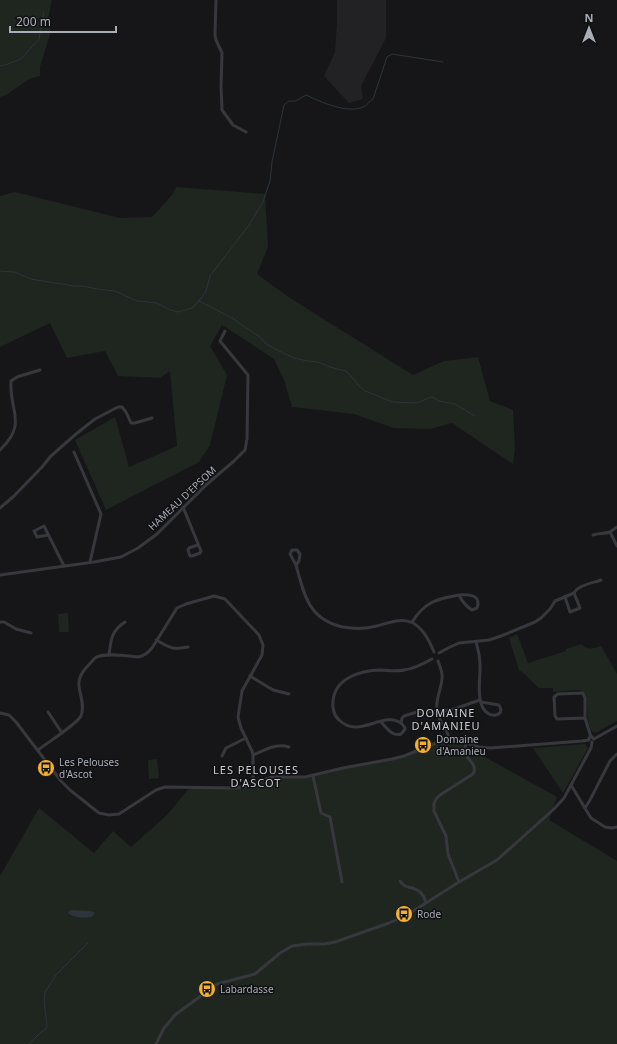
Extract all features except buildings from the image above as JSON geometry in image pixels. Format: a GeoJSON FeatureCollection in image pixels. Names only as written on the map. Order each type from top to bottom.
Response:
{"type":"FeatureCollection","features":[{"type":"Feature","properties":{"kind":"street"},"geometry":{"type":"LineString","coordinates":[[216,0],[214,34],[222,53],[222,110],[233,125],[246,132]]}},
{"type":"Feature","properties":{"kind":"street","name":"HAMEAU D'EPSOM"},"geometry":{"type":"LineString","coordinates":[[0,575],[121,558],[157,534],[206,485],[245,450],[247,439],[248,375],[220,341],[225,331]]}},
{"type":"Feature","properties":{"kind":"street"},"geometry":{"type":"LineString","coordinates":[[0,450],[12,436],[16,424],[11,381],[17,377],[40,370]]}},
{"type":"Feature","properties":{"kind":"street"},"geometry":{"type":"LineString","coordinates":[[0,508],[14,496],[51,456],[95,419],[118,407],[122,407],[131,423],[152,418]]}},
{"type":"Feature","properties":{"kind":"street"},"geometry":{"type":"LineString","coordinates":[[74,452],[101,514],[90,562]]}},
{"type":"Feature","properties":{"kind":"street"},"geometry":{"type":"LineString","coordinates":[[183,507],[198,545]]}},
{"type":"Feature","properties":{"kind":"street"},"geometry":{"type":"LineString","coordinates":[[48,535],[37,537],[34,531],[44,526],[64,566]]}},
{"type":"Feature","properties":{"kind":"street"},"geometry":{"type":"LineString","coordinates":[[593,536],[599,533],[605,534],[617,528]]}},
{"type":"Feature","properties":{"kind":"street"},"geometry":{"type":"LineString","coordinates":[[610,532],[617,546]]}},
{"type":"Feature","properties":{"kind":"street"},"geometry":{"type":"LineString","coordinates":[[296,565],[299,561],[300,554],[297,550],[292,550],[290,554],[296,565],[308,601],[319,616],[329,622],[336,625],[357,628],[369,628],[398,621],[412,622],[429,640],[434,652],[432,659],[422,665],[405,670],[363,672],[349,677],[340,684],[335,692],[332,703],[335,716],[346,726],[359,727],[387,720],[393,720],[401,723],[404,726],[404,730],[400,734],[392,733],[381,722]]}},
{"type":"Feature","properties":{"kind":"street"},"geometry":{"type":"LineString","coordinates":[[434,652],[439,653],[459,643],[489,640],[535,622],[550,609],[555,601],[574,593],[575,590],[601,580]]}},
{"type":"Feature","properties":{"kind":"street"},"geometry":{"type":"LineString","coordinates":[[565,597],[570,612],[580,608],[574,593]]}},
{"type":"Feature","properties":{"kind":"street"},"geometry":{"type":"LineString","coordinates":[[412,622],[422,609],[434,601],[459,595],[467,594],[474,596],[478,603],[477,608],[472,610],[470,609],[462,601],[459,595]]}},
{"type":"Feature","properties":{"kind":"street"},"geometry":{"type":"LineString","coordinates":[[38,750],[78,720],[82,711],[82,699],[78,684],[80,676],[96,658],[109,655],[142,656],[149,652],[177,608],[214,596],[225,599],[259,636],[263,645],[262,655],[242,691],[238,712],[239,725],[253,755],[253,779],[255,783]]}},
{"type":"Feature","properties":{"kind":"street"},"geometry":{"type":"LineString","coordinates":[[0,622],[4,622],[31,633]]}},
{"type":"Feature","properties":{"kind":"street"},"geometry":{"type":"LineString","coordinates":[[109,655],[112,636],[118,626],[125,622]]}},
{"type":"Feature","properties":{"kind":"street"},"geometry":{"type":"LineString","coordinates":[[156,640],[173,649],[188,647]]}},
{"type":"Feature","properties":{"kind":"street"},"geometry":{"type":"LineString","coordinates":[[401,723],[404,716],[418,712],[454,709],[480,701],[498,705],[501,710],[500,713],[495,716],[486,713],[480,701],[480,663],[476,642]]}},
{"type":"Feature","properties":{"kind":"street"},"geometry":{"type":"LineString","coordinates":[[439,653],[441,657],[438,661],[442,678],[436,703],[439,719],[447,731],[449,740]]}},
{"type":"Feature","properties":{"kind":"street"},"geometry":{"type":"LineString","coordinates":[[432,659],[438,661]]}},
{"type":"Feature","properties":{"kind":"street"},"geometry":{"type":"LineString","coordinates":[[250,676],[273,690],[290,694]]}},
{"type":"Feature","properties":{"kind":"street"},"geometry":{"type":"LineString","coordinates":[[586,718],[557,719],[554,697],[558,694],[582,693],[585,698],[586,718],[590,738],[589,741],[592,742]]}},
{"type":"Feature","properties":{"kind":"street"},"geometry":{"type":"LineString","coordinates":[[48,712],[62,732]]}},
{"type":"Feature","properties":{"kind":"street"},"geometry":{"type":"LineString","coordinates":[[0,713],[13,718],[24,730],[65,786],[99,813],[106,815],[119,814],[156,790],[164,787],[232,789],[246,787],[275,777],[297,778],[313,776],[343,768],[392,759],[404,756],[436,743],[449,740],[456,740],[479,747],[490,748],[594,738],[617,726]]}},
{"type":"Feature","properties":{"kind":"street"},"geometry":{"type":"LineString","coordinates":[[222,756],[226,748],[246,738]]}},
{"type":"Feature","properties":{"kind":"street"},"geometry":{"type":"LineString","coordinates":[[156,1044],[164,1028],[175,1015],[217,984],[255,974],[280,953],[292,946],[335,942],[389,923],[407,915],[497,860],[554,810],[564,798],[592,746],[594,738]]}},
{"type":"Feature","properties":{"kind":"street"},"geometry":{"type":"LineString","coordinates":[[459,882],[448,854],[446,836],[434,811],[434,804],[440,795],[473,774],[474,765],[464,752],[466,743]]}},
{"type":"Feature","properties":{"kind":"street"},"geometry":{"type":"LineString","coordinates":[[253,755],[276,746],[289,746]]}},
{"type":"Feature","properties":{"kind":"street"},"geometry":{"type":"LineString","coordinates":[[585,808],[610,762],[617,754]]}},
{"type":"Feature","properties":{"kind":"street"},"geometry":{"type":"LineString","coordinates":[[313,776],[321,812],[330,817],[343,879]]}},
{"type":"Feature","properties":{"kind":"street"},"geometry":{"type":"LineString","coordinates":[[571,785],[591,818],[605,827],[617,827]]}},
{"type":"Feature","properties":{"kind":"street"},"geometry":{"type":"LineString","coordinates":[[400,881],[404,886],[417,890],[423,895],[426,902]]}},
{"type":"Feature","properties":{"kind":"shaded area"},"geometry":{"type":"Polygon","coordinates":[[[0,0],[52,0],[48,19],[51,31],[40,67],[40,76],[29,79],[6,95],[0,97],[0,0]]]}},
{"type":"Feature","properties":{"kind":"shaded area"},"geometry":{"type":"Polygon","coordinates":[[[337,0],[386,0],[386,38],[361,86],[363,99],[349,103],[324,76],[335,52],[337,0]]]}},
{"type":"Feature","properties":{"kind":"shaded area"},"geometry":{"type":"Polygon","coordinates":[[[176,187],[265,194],[268,247],[257,274],[290,298],[413,375],[444,361],[478,357],[490,401],[513,410],[515,448],[513,464],[452,423],[430,429],[394,428],[354,414],[292,407],[284,380],[274,359],[222,325],[210,346],[227,375],[210,445],[199,462],[106,510],[75,440],[115,417],[129,467],[177,446],[170,371],[160,378],[118,376],[105,351],[67,358],[50,323],[0,347],[0,196],[15,192],[120,218],[152,217],[172,195],[176,187]]]}},
{"type":"Feature","properties":{"kind":"shaded area"},"geometry":{"type":"Polygon","coordinates":[[[68,613],[69,632],[59,632],[58,614],[68,613]]]}},
{"type":"Feature","properties":{"kind":"shaded area"},"geometry":{"type":"Polygon","coordinates":[[[517,634],[528,663],[566,651],[566,649],[581,644],[590,648],[601,646],[617,674],[617,721],[597,732],[592,732],[588,722],[586,695],[584,692],[579,690],[553,692],[553,688],[539,688],[519,670],[509,638],[517,634]]]}},
{"type":"Feature","properties":{"kind":"shaded area"},"geometry":{"type":"Polygon","coordinates":[[[445,740],[456,741],[557,797],[549,820],[617,861],[617,1044],[0,1044],[0,876],[39,808],[94,853],[113,831],[131,847],[167,815],[190,787],[235,788],[272,777],[296,778],[392,759],[445,740]]]}},
{"type":"Feature","properties":{"kind":"shaded area"},"geometry":{"type":"Polygon","coordinates":[[[585,744],[588,748],[563,793],[533,748],[585,744]]]}},
{"type":"Feature","properties":{"kind":"shaded area"},"geometry":{"type":"Polygon","coordinates":[[[157,759],[159,778],[149,779],[148,760],[157,759]]]}},
{"type":"Feature","properties":{"kind":"shaded area"},"geometry":{"type":"Polygon","coordinates":[[[71,910],[90,911],[94,912],[94,914],[92,917],[76,917],[68,913],[71,910]]]}},
{"type":"Feature","properties":{"kind":"waterway"},"geometry":{"type":"LineString","coordinates":[[0,66],[21,59],[39,39],[44,12]]}},
{"type":"Feature","properties":{"kind":"waterway"},"geometry":{"type":"LineString","coordinates":[[0,271],[15,272],[31,279],[115,291],[137,301],[157,303],[170,310],[178,312],[192,308],[206,291],[210,276],[249,225],[263,202],[270,181],[272,162],[284,105],[289,101],[296,101],[306,95],[334,106],[357,109],[373,99],[387,57],[392,54],[443,62]]}},
{"type":"Feature","properties":{"kind":"waterway"},"geometry":{"type":"LineString","coordinates":[[199,301],[234,319],[260,337],[266,344],[283,353],[294,358],[318,362],[346,371],[365,391],[393,402],[414,403],[433,397],[439,401],[455,404],[475,416]]}},
{"type":"Feature","properties":{"kind":"waterway"},"geometry":{"type":"LineString","coordinates":[[29,1044],[45,1030],[47,1026],[44,1001],[45,992],[56,975],[88,943]]}},
{"type":"Feature","properties":{"kind":"place","name":"Domaine d'Amanieu"},"geometry":{"type":"Point","coordinates":[423,745]}},
{"type":"Feature","properties":{"kind":"place","name":"Les Pelouses d'Ascot"},"geometry":{"type":"Point","coordinates":[46,768]}},
{"type":"Feature","properties":{"kind":"place","name":"Rode"},"geometry":{"type":"Point","coordinates":[404,914]}},
{"type":"Feature","properties":{"kind":"place","name":"Labardasse"},"geometry":{"type":"Point","coordinates":[207,989]}},
{"type":"Feature","properties":{"kind":"district","name":"DOMAINE D'AMANIEU"},"geometry":{"type":"Point","coordinates":[446,718]}},
{"type":"Feature","properties":{"kind":"district","name":"LES PELOUSES D'ASCOT"},"geometry":{"type":"Point","coordinates":[256,775]}}]}
